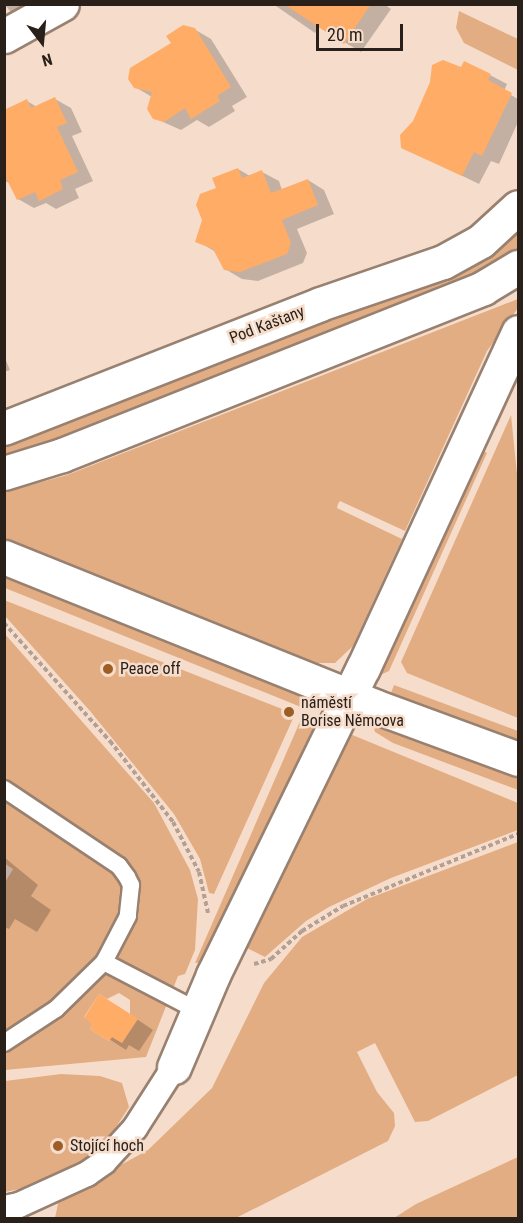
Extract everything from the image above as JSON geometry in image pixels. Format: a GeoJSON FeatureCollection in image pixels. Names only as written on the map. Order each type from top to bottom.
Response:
{"type":"FeatureCollection","features":[{"type":"Feature","properties":{"kind":"street"},"geometry":{"type":"LineString","coordinates":[[4,36],[62,4]]}},
{"type":"Feature","properties":{"kind":"street","name":"Pod Kaštany"},"geometry":{"type":"LineString","coordinates":[[4,428],[320,304],[443,262],[481,241],[519,207]]}},
{"type":"Feature","properties":{"kind":"street"},"geometry":{"type":"LineString","coordinates":[[4,472],[62,456],[473,293],[519,267]]}},
{"type":"Feature","properties":{"kind":"street"},"geometry":{"type":"LineString","coordinates":[[4,1208],[87,1174],[105,1162],[135,1128],[174,1067],[213,975],[346,695],[363,668],[517,335]]}},
{"type":"Feature","properties":{"kind":"street"},"geometry":{"type":"LineString","coordinates":[[4,557],[346,695],[519,759]]}},
{"type":"Feature","properties":{"kind":"lane"},"geometry":{"type":"LineString","coordinates":[[4,789],[119,866],[131,885],[128,916],[104,962],[56,1009],[4,1043]]}},
{"type":"Feature","properties":{"kind":"lane"},"geometry":{"type":"LineString","coordinates":[[104,962],[198,1011]]}},
{"type":"Feature","properties":{"kind":"path"},"geometry":{"type":"LineString","coordinates":[[4,623],[110,741],[173,822],[199,872],[208,915]]}},
{"type":"Feature","properties":{"kind":"path"},"geometry":{"type":"LineString","coordinates":[[213,975],[271,959],[302,932],[343,906],[519,834]]}},
{"type":"Feature","properties":{"kind":"shaded area"},"geometry":{"type":"Polygon","coordinates":[[[459,11],[518,39],[518,70],[464,43],[456,28],[459,11]]]}},
{"type":"Feature","properties":{"kind":"shaded area"},"geometry":{"type":"Polygon","coordinates":[[[518,217],[518,253],[493,274],[5,463],[5,445],[435,276],[518,217]]]}},
{"type":"Feature","properties":{"kind":"shaded area"},"geometry":{"type":"Polygon","coordinates":[[[518,299],[518,308],[487,351],[405,531],[340,501],[338,504],[337,508],[402,539],[353,646],[335,663],[312,663],[5,540],[5,492],[67,475],[518,299]]]}},
{"type":"Feature","properties":{"kind":"shaded area"},"geometry":{"type":"Polygon","coordinates":[[[518,349],[518,379],[497,426],[486,421],[518,349]]]}},
{"type":"Feature","properties":{"kind":"shaded area"},"geometry":{"type":"Polygon","coordinates":[[[511,415],[518,484],[518,718],[407,673],[401,662],[511,415]]]}},
{"type":"Feature","properties":{"kind":"shaded area"},"geometry":{"type":"Polygon","coordinates":[[[475,445],[487,453],[389,671],[378,676],[377,668],[475,445]]]}},
{"type":"Feature","properties":{"kind":"shaded area"},"geometry":{"type":"Polygon","coordinates":[[[4,574],[302,694],[313,707],[301,707],[5,588],[4,574]]]}},
{"type":"Feature","properties":{"kind":"shaded area"},"geometry":{"type":"Polygon","coordinates":[[[4,600],[295,714],[214,894],[209,893],[200,859],[174,814],[90,711],[5,616],[4,600]]]}},
{"type":"Feature","properties":{"kind":"shaded area"},"geometry":{"type":"Polygon","coordinates":[[[4,633],[154,803],[190,870],[198,899],[195,950],[185,974],[178,976],[146,1057],[5,1070],[4,884],[13,869],[4,863],[4,633]],[[119,993],[107,999],[99,994],[84,1017],[93,1024],[90,1029],[109,1041],[112,1037],[122,1043],[137,1019],[130,1014],[130,1000],[119,993]]]}},
{"type":"Feature","properties":{"kind":"shaded area"},"geometry":{"type":"Polygon","coordinates":[[[394,685],[518,731],[518,743],[466,726],[391,693],[394,685]]]}},
{"type":"Feature","properties":{"kind":"shaded area"},"geometry":{"type":"Polygon","coordinates":[[[302,717],[314,721],[312,731],[206,962],[195,963],[302,717]]]}},
{"type":"Feature","properties":{"kind":"shaded area"},"geometry":{"type":"Polygon","coordinates":[[[372,720],[518,778],[518,790],[393,743],[375,732],[372,720]]]}},
{"type":"Feature","properties":{"kind":"shaded area"},"geometry":{"type":"Polygon","coordinates":[[[350,734],[518,803],[518,830],[391,878],[329,907],[306,921],[265,957],[247,948],[350,734]]]}},
{"type":"Feature","properties":{"kind":"shaded area"},"geometry":{"type":"Polygon","coordinates":[[[518,842],[518,1075],[428,1121],[415,1122],[375,1043],[357,1052],[377,1092],[394,1113],[395,1126],[388,1141],[236,1218],[55,1218],[59,1199],[148,1150],[212,1088],[264,983],[302,937],[367,899],[518,842]]]}},
{"type":"Feature","properties":{"kind":"shaded area"},"geometry":{"type":"Polygon","coordinates":[[[61,1074],[100,1076],[122,1083],[129,1107],[104,1146],[80,1164],[39,1185],[5,1192],[5,1081],[61,1074]]]}},
{"type":"Feature","properties":{"kind":"shaded area"},"geometry":{"type":"Polygon","coordinates":[[[518,1157],[518,1218],[394,1218],[416,1204],[518,1157]]]}},
{"type":"Feature","properties":{"kind":"building"},"geometry":{"type":"Polygon","coordinates":[[[284,4],[371,4],[344,44],[284,4]]]}},
{"type":"Feature","properties":{"kind":"building"},"geometry":{"type":"Polygon","coordinates":[[[183,25],[195,28],[231,87],[217,96],[220,101],[191,119],[185,108],[164,122],[153,119],[147,109],[152,92],[134,88],[128,79],[130,68],[171,43],[166,36],[183,25]]]}},
{"type":"Feature","properties":{"kind":"building"},"geometry":{"type":"Polygon","coordinates":[[[443,60],[461,67],[464,61],[491,74],[488,80],[512,93],[482,156],[474,152],[462,176],[401,148],[400,135],[413,121],[430,82],[432,65],[443,60]]]}},
{"type":"Feature","properties":{"kind":"building"},"geometry":{"type":"Polygon","coordinates":[[[55,97],[67,123],[57,127],[78,172],[60,180],[63,189],[39,201],[35,192],[17,200],[4,174],[4,110],[27,99],[31,108],[55,97]]]}},
{"type":"Feature","properties":{"kind":"building"},"geometry":{"type":"Polygon","coordinates":[[[238,168],[242,178],[262,170],[271,193],[308,179],[318,205],[282,220],[291,243],[287,254],[240,272],[224,270],[213,249],[195,242],[202,220],[196,205],[200,194],[216,188],[212,178],[238,168]]]}},
{"type":"Feature","properties":{"kind":"building"},"geometry":{"type":"Polygon","coordinates":[[[99,994],[138,1019],[122,1043],[112,1037],[109,1041],[90,1029],[93,1024],[84,1018],[99,994]]]}},
{"type":"Feature","properties":{"kind":"place","name":"Peace off"},"geometry":{"type":"Point","coordinates":[108,669]}},
{"type":"Feature","properties":{"kind":"place","name":"náměstí Borise Němcova"},"geometry":{"type":"Point","coordinates":[289,712]}},
{"type":"Feature","properties":{"kind":"place","name":"Stojící hoch"},"geometry":{"type":"Point","coordinates":[58,1146]}}]}
